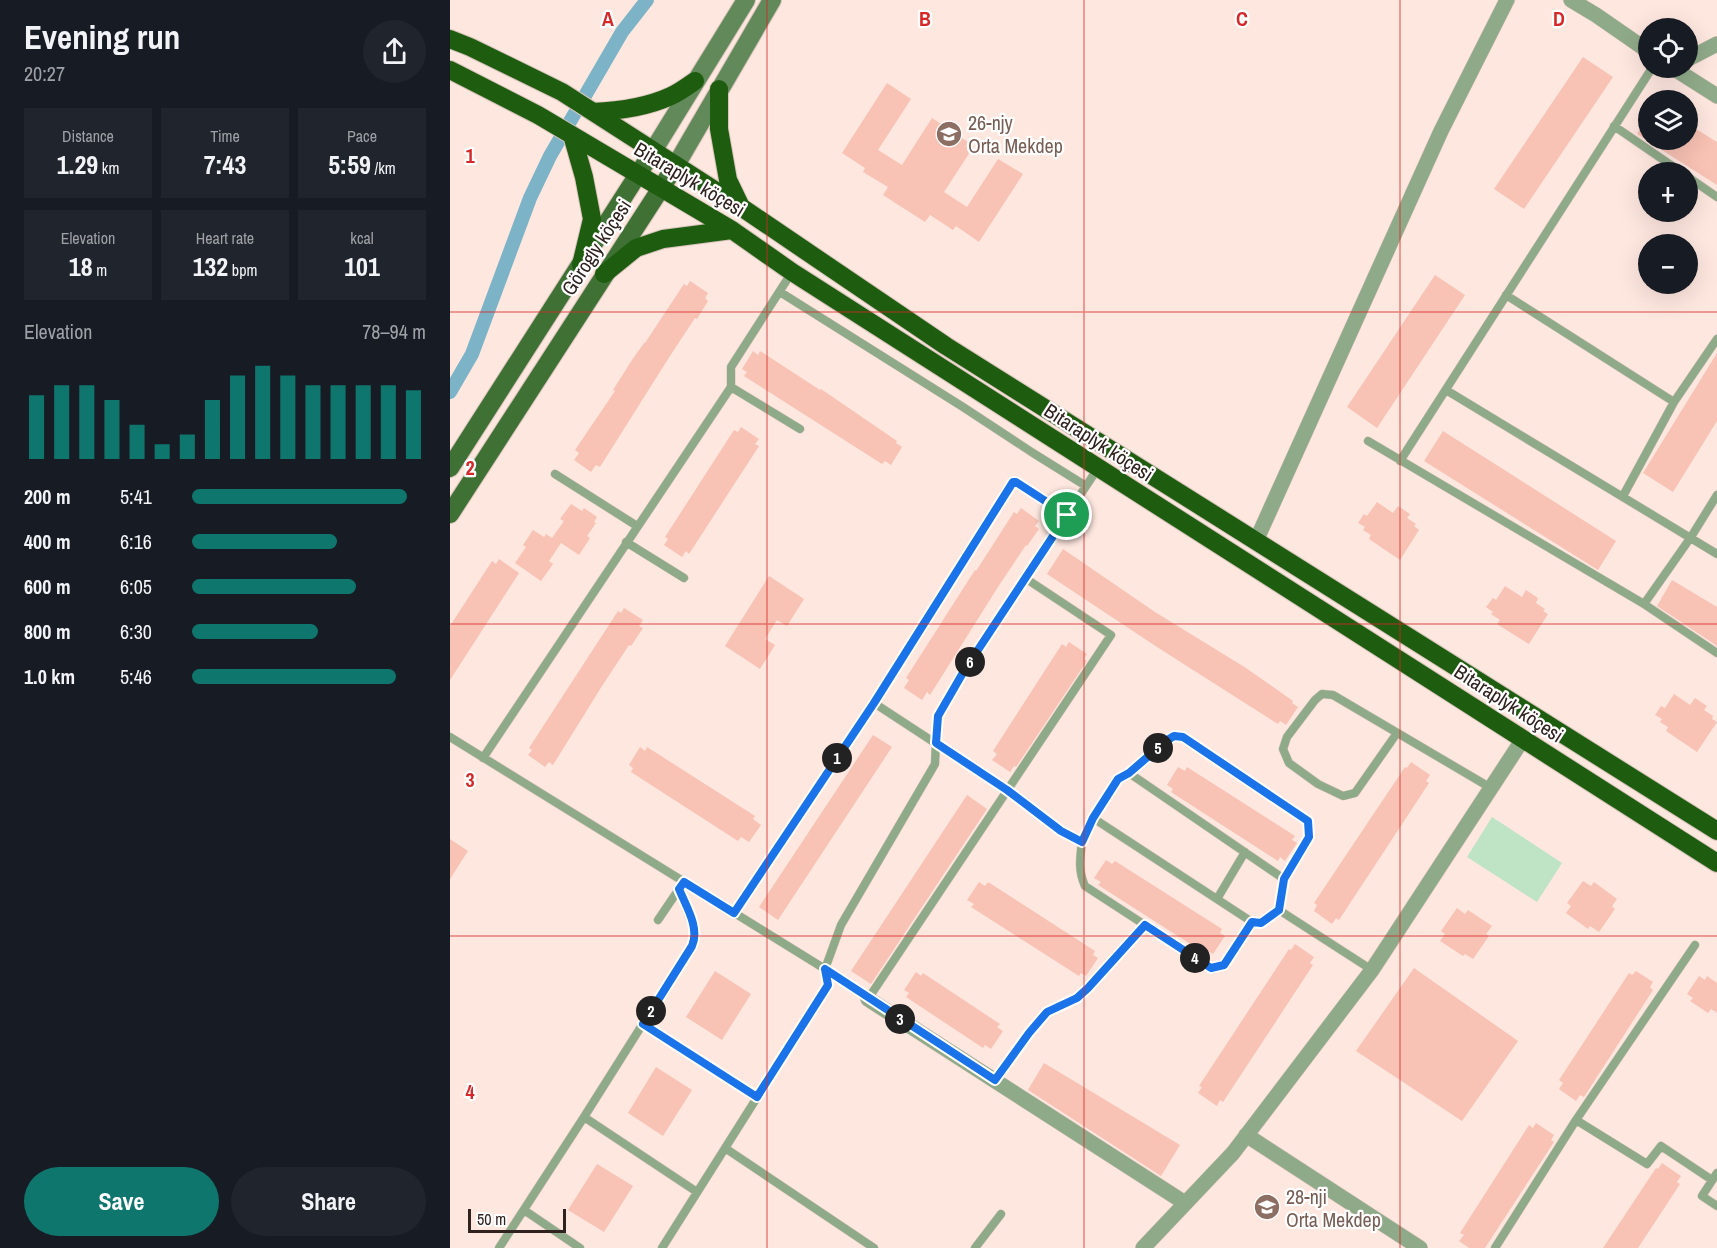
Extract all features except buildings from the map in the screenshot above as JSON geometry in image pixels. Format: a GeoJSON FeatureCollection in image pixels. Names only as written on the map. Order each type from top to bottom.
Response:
{"type":"FeatureCollection","features":[{"type":"Feature","properties":{"kind":"highway","name":"Bitaraplyk köçesi"},"geometry":{"type":"LineString","coordinates":[[450,39],[603,114],[653,152],[741,207],[946,345],[1717,831]]}},
{"type":"Feature","properties":{"kind":"highway"},"geometry":{"type":"LineString","coordinates":[[450,70],[548,120],[572,135],[584,151],[584,177],[592,219],[581,265]]}},
{"type":"Feature","properties":{"kind":"highway"},"geometry":{"type":"LineString","coordinates":[[603,114],[641,106],[672,96],[695,81]]}},
{"type":"Feature","properties":{"kind":"highway"},"geometry":{"type":"LineString","coordinates":[[719,89],[719,129],[728,180],[741,207]]}},
{"type":"Feature","properties":{"kind":"highway","name":"Bitaraplyk köçesi"},"geometry":{"type":"LineString","coordinates":[[584,151],[638,174],[732,230],[792,272],[1717,863]]}},
{"type":"Feature","properties":{"kind":"highway"},"geometry":{"type":"LineString","coordinates":[[604,274],[636,248],[663,239],[732,230]]}},
{"type":"Feature","properties":{"kind":"main road"},"geometry":{"type":"LineString","coordinates":[[653,152],[746,0]]}},
{"type":"Feature","properties":{"kind":"main road","name":"Görogly köçesi"},"geometry":{"type":"LineString","coordinates":[[450,514],[676,165],[772,0]]}},
{"type":"Feature","properties":{"kind":"main road","name":"Görogly köçesi"},"geometry":{"type":"LineString","coordinates":[[450,468],[653,152]]}},
{"type":"Feature","properties":{"kind":"street"},"geometry":{"type":"LineString","coordinates":[[1256,541],[1436,142],[1507,0]]}},
{"type":"Feature","properties":{"kind":"street"},"geometry":{"type":"LineString","coordinates":[[1571,0],[1595,7],[1638,43]]}},
{"type":"Feature","properties":{"kind":"street"},"geometry":{"type":"LineString","coordinates":[[1698,54],[1717,44]]}},
{"type":"Feature","properties":{"kind":"street"},"geometry":{"type":"LineString","coordinates":[[1689,78],[1717,95]]}},
{"type":"Feature","properties":{"kind":"street"},"geometry":{"type":"LineString","coordinates":[[1143,1248],[1233,1153],[1372,970],[1523,740]]}},
{"type":"Feature","properties":{"kind":"street"},"geometry":{"type":"LineString","coordinates":[[868,999],[1185,1203]]}},
{"type":"Feature","properties":{"kind":"street"},"geometry":{"type":"LineString","coordinates":[[1246,1135],[1420,1248]]}},
{"type":"Feature","properties":{"kind":"lane"},"geometry":{"type":"LineString","coordinates":[[1400,461],[1645,78]]}},
{"type":"Feature","properties":{"kind":"lane"},"geometry":{"type":"LineString","coordinates":[[1614,126],[1666,162]]}},
{"type":"Feature","properties":{"kind":"lane"},"geometry":{"type":"LineString","coordinates":[[1698,184],[1717,197]]}},
{"type":"Feature","properties":{"kind":"lane"},"geometry":{"type":"LineString","coordinates":[[483,758],[731,387],[731,367],[792,272]]}},
{"type":"Feature","properties":{"kind":"lane"},"geometry":{"type":"LineString","coordinates":[[780,292],[1086,486]]}},
{"type":"Feature","properties":{"kind":"lane"},"geometry":{"type":"LineString","coordinates":[[1506,295],[1674,402]]}},
{"type":"Feature","properties":{"kind":"lane"},"geometry":{"type":"LineString","coordinates":[[1623,496],[1674,402],[1717,339]]}},
{"type":"Feature","properties":{"kind":"lane"},"geometry":{"type":"LineString","coordinates":[[731,387],[800,429]]}},
{"type":"Feature","properties":{"kind":"lane"},"geometry":{"type":"LineString","coordinates":[[1446,390],[1717,554]]}},
{"type":"Feature","properties":{"kind":"lane"},"geometry":{"type":"LineString","coordinates":[[1368,441],[1644,604],[1717,653]]}},
{"type":"Feature","properties":{"kind":"lane"},"geometry":{"type":"LineString","coordinates":[[662,1248],[828,985],[825,969],[841,925],[935,764],[938,716],[964,671],[1098,468]]}},
{"type":"Feature","properties":{"kind":"lane"},"geometry":{"type":"LineString","coordinates":[[555,474],[638,526]]}},
{"type":"Feature","properties":{"kind":"lane"},"geometry":{"type":"LineString","coordinates":[[734,913],[874,703],[1010,484],[1016,482],[1067,515]]}},
{"type":"Feature","properties":{"kind":"lane"},"geometry":{"type":"LineString","coordinates":[[1644,604],[1717,495]]}},
{"type":"Feature","properties":{"kind":"lane"},"geometry":{"type":"LineString","coordinates":[[626,542],[684,578]]}},
{"type":"Feature","properties":{"kind":"lane"},"geometry":{"type":"LineString","coordinates":[[450,737],[682,886],[734,913],[825,969],[868,999],[1112,635],[1025,578]]}},
{"type":"Feature","properties":{"kind":"lane"},"geometry":{"type":"LineString","coordinates":[[1397,733],[1355,793],[1343,796],[1318,784],[1289,764],[1283,749],[1287,737],[1315,700],[1322,694],[1333,694],[1491,788]]}},
{"type":"Feature","properties":{"kind":"lane"},"geometry":{"type":"LineString","coordinates":[[874,703],[1007,790],[1061,831],[1082,842]]}},
{"type":"Feature","properties":{"kind":"lane"},"geometry":{"type":"LineString","coordinates":[[1093,818],[1252,922],[1261,923],[1279,910],[1284,879],[1309,837],[1308,821],[1183,737],[1174,736],[1166,741],[1129,773],[1118,779],[1093,818],[1082,842],[1080,876],[1085,886],[1211,968],[1224,965],[1252,922]]}},
{"type":"Feature","properties":{"kind":"lane"},"geometry":{"type":"LineString","coordinates":[[1129,773],[1284,879]]}},
{"type":"Feature","properties":{"kind":"lane"},"geometry":{"type":"LineString","coordinates":[[1217,899],[1245,852]]}},
{"type":"Feature","properties":{"kind":"lane"},"geometry":{"type":"LineString","coordinates":[[658,920],[682,886]]}},
{"type":"Feature","properties":{"kind":"lane"},"geometry":{"type":"LineString","coordinates":[[499,1248],[692,946],[695,940],[693,927],[682,886]]}},
{"type":"Feature","properties":{"kind":"lane"},"geometry":{"type":"LineString","coordinates":[[1279,910],[1372,970]]}},
{"type":"Feature","properties":{"kind":"lane"},"geometry":{"type":"LineString","coordinates":[[995,1080],[1047,1012],[1077,998],[1145,925]]}},
{"type":"Feature","properties":{"kind":"lane"},"geometry":{"type":"LineString","coordinates":[[1495,1248],[1576,1120],[1695,945]]}},
{"type":"Feature","properties":{"kind":"lane"},"geometry":{"type":"LineString","coordinates":[[643,1024],[757,1097]]}},
{"type":"Feature","properties":{"kind":"lane"},"geometry":{"type":"LineString","coordinates":[[584,1117],[698,1192]]}},
{"type":"Feature","properties":{"kind":"lane"},"geometry":{"type":"LineString","coordinates":[[1576,1120],[1647,1164],[1661,1146],[1715,1177],[1702,1196],[1717,1206]]}},
{"type":"Feature","properties":{"kind":"lane"},"geometry":{"type":"LineString","coordinates":[[725,1148],[874,1248]]}},
{"type":"Feature","properties":{"kind":"lane"},"geometry":{"type":"LineString","coordinates":[[524,1210],[580,1248]]}},
{"type":"Feature","properties":{"kind":"lane"},"geometry":{"type":"LineString","coordinates":[[975,1248],[1001,1215]]}},
{"type":"Feature","properties":{"kind":"green space"},"geometry":{"type":"Polygon","coordinates":[[[1492,817],[1562,863],[1537,902],[1467,857],[1492,817]]]}},
{"type":"Feature","properties":{"kind":"waterway"},"geometry":{"type":"LineString","coordinates":[[450,392],[472,354],[530,198],[550,156],[622,32],[647,0]]}},
{"type":"Feature","properties":{"kind":"place","name":"26-njy Orta Mekdep"},"geometry":{"type":"Point","coordinates":[949,134]}},
{"type":"Feature","properties":{"kind":"place","name":"28-nji Orta Mekdep"},"geometry":{"type":"Point","coordinates":[1267,1207]}},
{"type":"Feature","properties":{"kind":"route"},"geometry":{"type":"LineString","coordinates":[[1016,482],[1067,515],[964,671],[938,716],[936,743],[1007,790],[1061,831],[1082,842],[1093,818],[1118,779],[1129,773],[1166,741],[1174,736],[1183,737],[1308,821],[1309,837],[1284,879],[1279,910],[1261,923],[1252,922],[1224,965],[1211,968],[1145,925],[1104,973],[1077,998],[1047,1012],[995,1080],[825,969],[828,985],[757,1097],[643,1024],[695,940],[689,913],[679,889],[684,882],[734,913],[874,703],[1010,484],[1016,482]]}}]}
